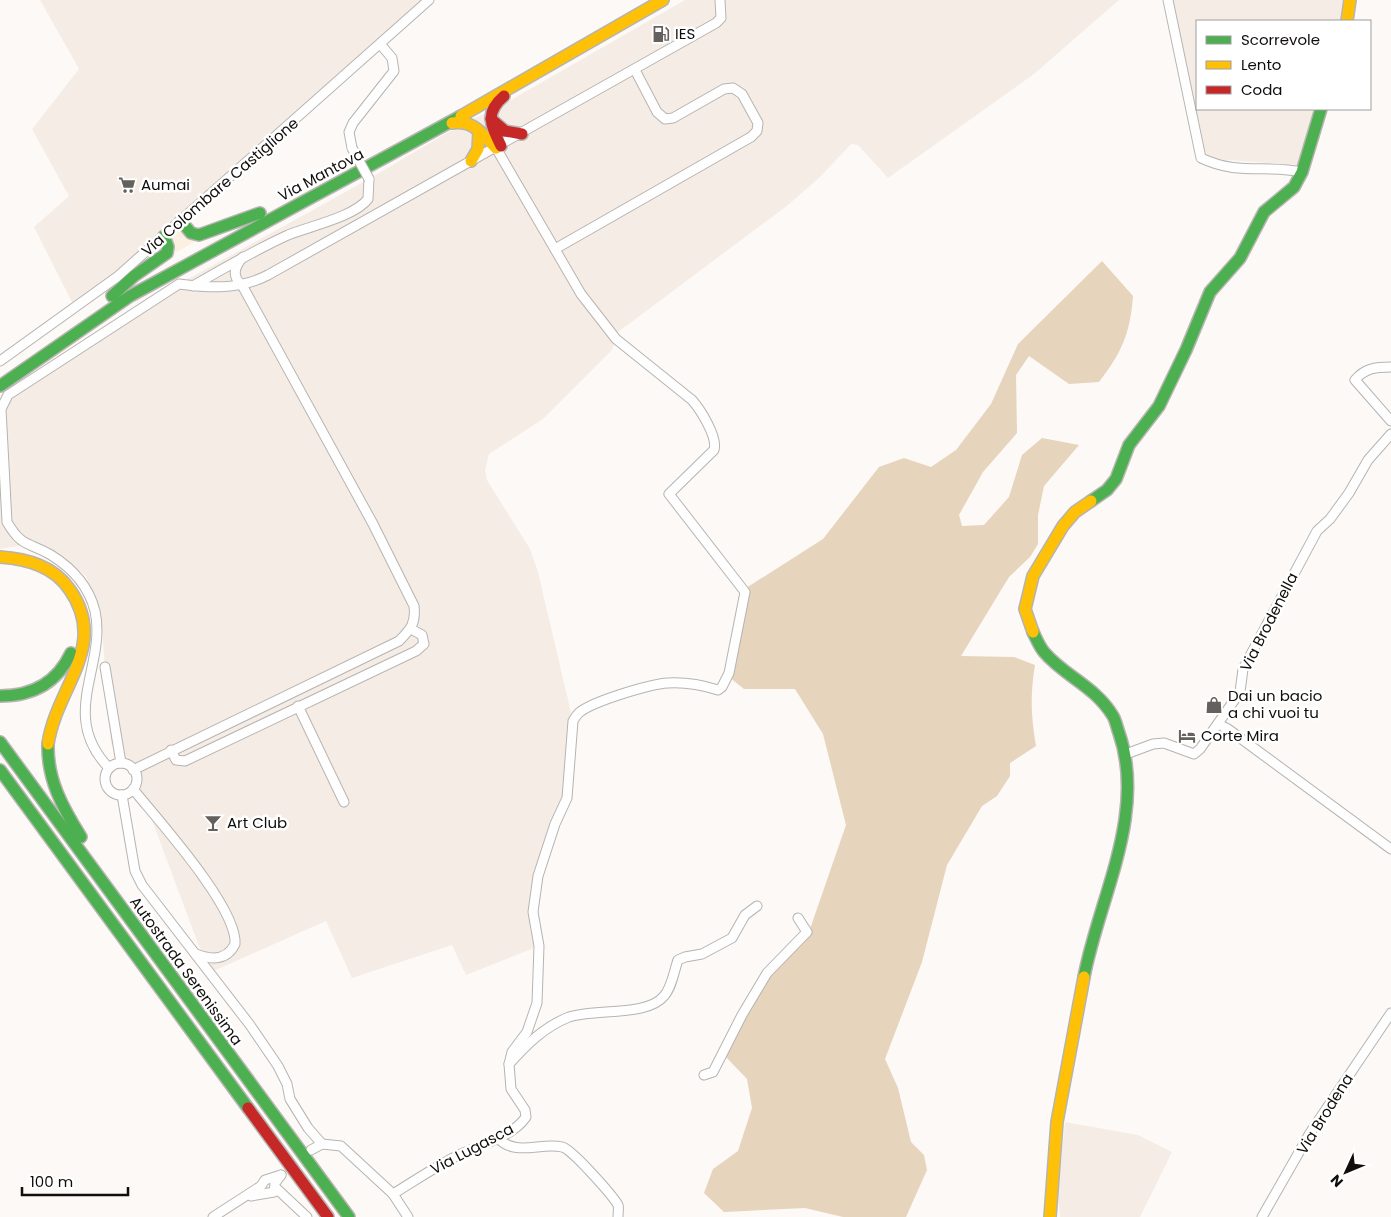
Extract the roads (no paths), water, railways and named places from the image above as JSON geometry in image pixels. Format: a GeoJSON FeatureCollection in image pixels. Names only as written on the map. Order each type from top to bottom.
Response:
{"type":"FeatureCollection","features":[{"type":"Feature","properties":{"kind":"main road","name":"Via Mantova"},"geometry":{"type":"LineString","coordinates":[[0,374],[112,296],[260,213],[335,174],[644,0]]}},
{"type":"Feature","properties":{"kind":"main road","name":"Via Mantova"},"geometry":{"type":"LineString","coordinates":[[0,386],[130,296],[445,125],[663,0]]}},
{"type":"Feature","properties":{"kind":"main road"},"geometry":{"type":"LineString","coordinates":[[1347,20],[1350,0]]}},
{"type":"Feature","properties":{"kind":"main road"},"geometry":{"type":"LineString","coordinates":[[498,147],[491,118],[491,107],[495,102],[517,88],[522,81]]}},
{"type":"Feature","properties":{"kind":"main road"},"geometry":{"type":"LineString","coordinates":[[1050,1217],[1057,1122],[1087,961],[1116,864],[1129,783],[1126,754],[1113,716],[1089,687],[1051,658],[1036,642],[1025,609],[1026,596],[1033,576],[1063,526],[1075,512],[1107,490],[1116,479],[1129,445],[1158,406],[1186,350],[1210,292],[1232,270],[1240,258],[1256,222],[1264,212],[1294,187],[1302,172],[1321,110]]}},
{"type":"Feature","properties":{"kind":"main road"},"geometry":{"type":"LineString","coordinates":[[491,118],[505,131],[522,134]]}},
{"type":"Feature","properties":{"kind":"main road"},"geometry":{"type":"LineString","coordinates":[[445,125],[467,121],[476,126],[479,132],[498,147]]}},
{"type":"Feature","properties":{"kind":"main road"},"geometry":{"type":"LineString","coordinates":[[471,162],[478,149],[479,132]]}},
{"type":"Feature","properties":{"kind":"main road"},"geometry":{"type":"LineString","coordinates":[[181,221],[190,232],[196,235],[204,235],[260,213]]}},
{"type":"Feature","properties":{"kind":"main road"},"geometry":{"type":"LineString","coordinates":[[112,296],[134,276],[167,253],[168,247],[164,236]]}},
{"type":"Feature","properties":{"kind":"main road"},"geometry":{"type":"LineString","coordinates":[[0,557],[20,559],[46,568],[64,579],[77,598],[84,620],[86,641],[54,716],[50,730],[48,746],[52,779],[70,819],[149,947]]}},
{"type":"Feature","properties":{"kind":"main road"},"geometry":{"type":"LineString","coordinates":[[0,570],[6,568],[38,574],[54,584],[69,601],[76,621],[76,642],[69,659],[53,680],[35,692],[0,696]]}},
{"type":"Feature","properties":{"kind":"main road","name":"Autostrada Serenissima"},"geometry":{"type":"LineString","coordinates":[[0,742],[349,1217]]}},
{"type":"Feature","properties":{"kind":"main road","name":"Autostrada Serenissima"},"geometry":{"type":"LineString","coordinates":[[0,770],[328,1217]]}},
{"type":"Feature","properties":{"kind":"main road"},"geometry":{"type":"LineString","coordinates":[[0,787],[79,878]]}},
{"type":"Feature","properties":{"kind":"street","name":"Via Colombare Castiglione"},"geometry":{"type":"LineString","coordinates":[[0,361],[117,277],[430,0]]}},
{"type":"Feature","properties":{"kind":"street"},"geometry":{"type":"LineString","coordinates":[[109,768],[99,758],[93,746],[86,720],[86,688],[96,633],[94,611],[85,587],[70,568],[50,554],[26,545],[16,537],[7,522],[1,408],[8,395],[179,284],[208,288],[242,285],[268,275],[522,134],[718,22],[722,14],[720,0]]}},
{"type":"Feature","properties":{"kind":"street"},"geometry":{"type":"LineString","coordinates":[[1168,0],[1202,158],[1219,167],[1302,172]]}},
{"type":"Feature","properties":{"kind":"street"},"geometry":{"type":"LineString","coordinates":[[193,286],[243,257],[288,235],[359,207],[368,199],[369,179],[352,148],[349,132],[353,123],[394,71],[392,58],[381,45]]}},
{"type":"Feature","properties":{"kind":"street"},"geometry":{"type":"LineString","coordinates":[[554,249],[751,137],[757,131],[758,123],[742,94],[733,88],[724,89],[673,118],[665,119],[657,112],[635,70]]}},
{"type":"Feature","properties":{"kind":"street"},"geometry":{"type":"LineString","coordinates":[[498,147],[580,294],[616,339],[700,409],[715,441],[714,450],[669,494],[745,592],[736,629],[729,673],[722,687],[718,690],[699,684],[655,684],[593,706],[580,712],[573,721],[567,798],[555,824],[538,876],[533,912],[539,946],[537,1003],[527,1032],[512,1052],[509,1064]]}},
{"type":"Feature","properties":{"kind":"street"},"geometry":{"type":"LineString","coordinates":[[133,770],[399,641],[411,629],[415,618],[414,606],[372,524],[242,285],[235,277],[235,270],[243,257]]}},
{"type":"Feature","properties":{"kind":"street"},"geometry":{"type":"LineString","coordinates":[[208,288],[212,277],[219,271]]}},
{"type":"Feature","properties":{"kind":"street"},"geometry":{"type":"LineString","coordinates":[[1391,367],[1375,367],[1362,372],[1355,380],[1391,421]]}},
{"type":"Feature","properties":{"kind":"street","name":"Via Brodenella"},"geometry":{"type":"LineString","coordinates":[[1126,754],[1153,744],[1164,743],[1194,754],[1240,692],[1242,669],[1313,538],[1349,493],[1368,460],[1391,434]]}},
{"type":"Feature","properties":{"kind":"street"},"geometry":{"type":"LineString","coordinates":[[171,750],[176,760],[185,761],[298,706],[416,652],[424,644],[422,635],[411,629]]}},
{"type":"Feature","properties":{"kind":"street"},"geometry":{"type":"LineString","coordinates":[[106,667],[121,763]]}},
{"type":"Feature","properties":{"kind":"street"},"geometry":{"type":"LineString","coordinates":[[298,706],[344,802]]}},
{"type":"Feature","properties":{"kind":"street"},"geometry":{"type":"LineString","coordinates":[[1218,724],[1228,729],[1294,776],[1391,850]]}},
{"type":"Feature","properties":{"kind":"street"},"geometry":{"type":"LineString","coordinates":[[121,763],[133,770],[136,779],[133,789],[122,795],[112,792],[105,784],[109,768],[121,763]]}},
{"type":"Feature","properties":{"kind":"street"},"geometry":{"type":"LineString","coordinates":[[133,789],[211,888],[233,928],[235,944],[232,950],[225,956],[211,958],[195,953]]}},
{"type":"Feature","properties":{"kind":"street"},"geometry":{"type":"LineString","coordinates":[[122,795],[135,871],[142,885],[250,1025],[278,1066],[290,1099],[308,1128],[322,1144]]}},
{"type":"Feature","properties":{"kind":"street"},"geometry":{"type":"LineString","coordinates":[[509,1064],[531,1040],[568,1018],[582,1013],[630,1009],[655,1004],[665,995],[678,960],[702,954],[732,938],[745,915],[757,906]]}},
{"type":"Feature","properties":{"kind":"street"},"geometry":{"type":"LineString","coordinates":[[704,1075],[713,1072],[767,973],[807,932],[798,918]]}},
{"type":"Feature","properties":{"kind":"street","name":"Via Brodena"},"geometry":{"type":"LineString","coordinates":[[1262,1217],[1310,1133],[1391,1013]]}},
{"type":"Feature","properties":{"kind":"street","name":"Via Lugasca"},"geometry":{"type":"LineString","coordinates":[[394,1194],[462,1153],[498,1138],[522,1122],[526,1117],[525,1110],[511,1089],[509,1064]]}},
{"type":"Feature","properties":{"kind":"street"},"geometry":{"type":"LineString","coordinates":[[498,1138],[502,1143],[513,1147],[532,1149],[562,1147],[569,1150],[594,1174],[618,1206],[618,1217]]}},
{"type":"Feature","properties":{"kind":"street"},"geometry":{"type":"LineString","coordinates":[[311,1150],[322,1144],[341,1146],[394,1194],[408,1217]]}},
{"type":"Feature","properties":{"kind":"street"},"geometry":{"type":"LineString","coordinates":[[213,1217],[246,1196],[270,1187],[288,1199],[307,1217]]}},
{"type":"Feature","properties":{"kind":"place","name":"IES"},"geometry":{"type":"Point","coordinates":[661,34]}},
{"type":"Feature","properties":{"kind":"place","name":"Aumai"},"geometry":{"type":"Point","coordinates":[127,185]}},
{"type":"Feature","properties":{"kind":"place","name":"Dai un bacio a chi vuoi tu"},"geometry":{"type":"Point","coordinates":[1214,705]}},
{"type":"Feature","properties":{"kind":"place","name":"Corte Mira"},"geometry":{"type":"Point","coordinates":[1187,736]}},
{"type":"Feature","properties":{"kind":"place","name":"Art Club"},"geometry":{"type":"Point","coordinates":[213,823]}}]}
